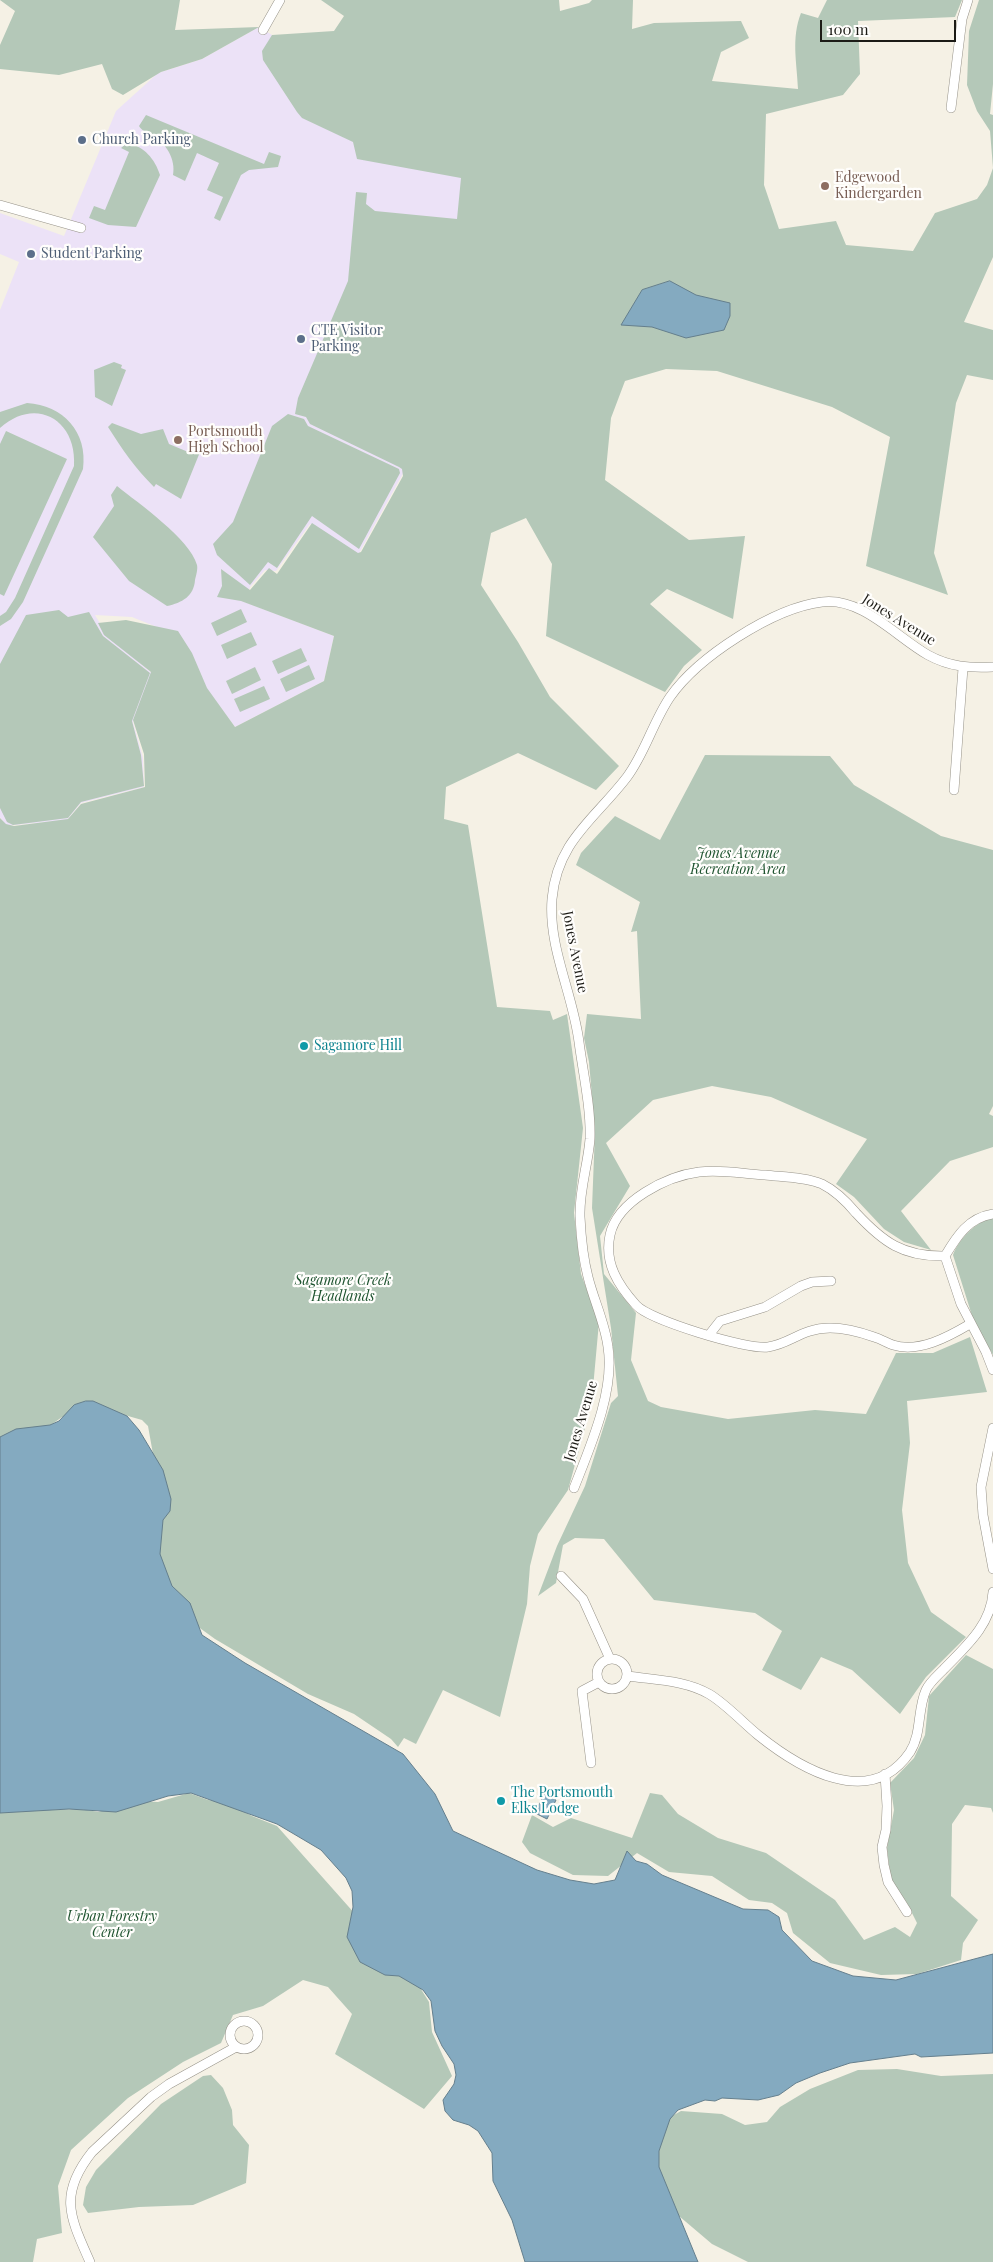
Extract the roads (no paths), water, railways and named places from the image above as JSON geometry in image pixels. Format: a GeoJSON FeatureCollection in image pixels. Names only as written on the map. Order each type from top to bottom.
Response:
{"type":"FeatureCollection","features":[{"type":"Feature","properties":{"kind":"street"},"geometry":{"type":"LineString","coordinates":[[264,30],[280,0]]}},
{"type":"Feature","properties":{"kind":"street"},"geometry":{"type":"LineString","coordinates":[[951,108],[962,19],[968,0]]}},
{"type":"Feature","properties":{"kind":"street"},"geometry":{"type":"LineString","coordinates":[[0,204],[80,228]]}},
{"type":"Feature","properties":{"kind":"street","name":"Jones Avenue"},"geometry":{"type":"LineString","coordinates":[[574,1488],[595,1430],[609,1374],[609,1350],[604,1325],[586,1265],[580,1220],[580,1203],[588,1160],[590,1134],[588,1106],[576,1023],[552,921],[553,888],[556,874],[568,846],[576,834],[627,777],[669,699],[689,674],[750,630],[792,610],[826,601],[849,605],[868,614],[930,656],[963,668],[993,667]]}},
{"type":"Feature","properties":{"kind":"street"},"geometry":{"type":"LineString","coordinates":[[954,790],[963,668]]}},
{"type":"Feature","properties":{"kind":"street"},"geometry":{"type":"LineString","coordinates":[[944,1256],[900,1250],[887,1242],[867,1224],[835,1190],[819,1183],[774,1176],[716,1171],[698,1172],[651,1188],[626,1207],[612,1226],[607,1249],[611,1270],[626,1294],[640,1310],[709,1335],[758,1348],[769,1347],[813,1329],[844,1329],[874,1337],[894,1345],[925,1346],[970,1324]]}},
{"type":"Feature","properties":{"kind":"street"},"geometry":{"type":"LineString","coordinates":[[944,1256],[963,1228],[972,1221],[993,1214]]}},
{"type":"Feature","properties":{"kind":"street"},"geometry":{"type":"LineString","coordinates":[[944,1256],[952,1283],[993,1370]]}},
{"type":"Feature","properties":{"kind":"street"},"geometry":{"type":"LineString","coordinates":[[709,1335],[720,1321],[766,1307],[812,1282],[831,1281]]}},
{"type":"Feature","properties":{"kind":"street"},"geometry":{"type":"LineString","coordinates":[[993,1428],[981,1487],[983,1515],[993,1569]]}},
{"type":"Feature","properties":{"kind":"street"},"geometry":{"type":"LineString","coordinates":[[561,1576],[583,1599],[610,1659]]}},
{"type":"Feature","properties":{"kind":"street"},"geometry":{"type":"LineString","coordinates":[[628,1676],[696,1687],[710,1695],[759,1736],[795,1761],[822,1774],[847,1781],[872,1780],[885,1774],[902,1762],[916,1740],[926,1690],[971,1642],[989,1619],[993,1592]]}},
{"type":"Feature","properties":{"kind":"street"},"geometry":{"type":"LineString","coordinates":[[605,1660],[620,1661],[625,1665],[628,1676],[626,1682],[616,1689],[604,1686],[599,1682],[598,1669],[605,1660]]}},
{"type":"Feature","properties":{"kind":"street"},"geometry":{"type":"LineString","coordinates":[[591,1763],[582,1691],[599,1682]]}},
{"type":"Feature","properties":{"kind":"street"},"geometry":{"type":"LineString","coordinates":[[885,1774],[887,1806],[886,1830],[882,1847],[884,1864],[888,1882],[906,1912]]}},
{"type":"Feature","properties":{"kind":"street"},"geometry":{"type":"LineString","coordinates":[[90,2262],[74,2228],[69,2203],[74,2182],[83,2162],[151,2097],[169,2084],[236,2047]]}},
{"type":"Feature","properties":{"kind":"water"},"geometry":{"type":"Polygon","coordinates":[[[670,281],[696,295],[730,303],[730,316],[724,330],[686,338],[652,327],[621,325],[642,290],[670,281]]]}},
{"type":"Feature","properties":{"kind":"water"},"geometry":{"type":"Polygon","coordinates":[[[93,1401],[127,1416],[139,1430],[163,1470],[171,1499],[170,1511],[163,1520],[160,1554],[172,1586],[190,1603],[202,1635],[245,1663],[403,1754],[435,1794],[453,1831],[537,1870],[570,1880],[594,1884],[615,1880],[627,1851],[636,1861],[647,1864],[662,1875],[743,1909],[768,1910],[779,1917],[782,1930],[812,1961],[853,1976],[896,1980],[993,1954],[993,2053],[921,2057],[915,2054],[850,2063],[796,2083],[779,2095],[758,2100],[722,2098],[715,2101],[705,2100],[678,2110],[670,2119],[659,2151],[659,2167],[698,2262],[525,2262],[512,2220],[493,2181],[492,2153],[478,2131],[469,2125],[453,2120],[445,2111],[443,2100],[454,2084],[456,2075],[454,2064],[435,2031],[431,2001],[423,1990],[399,1976],[385,1975],[360,1962],[347,1937],[353,1907],[352,1891],[346,1878],[321,1850],[277,1824],[191,1793],[168,1796],[116,1812],[69,1809],[0,1813],[0,1437],[16,1429],[50,1425],[59,1421],[74,1405],[93,1401]]]}},
{"type":"Feature","properties":{"kind":"water"},"geometry":{"type":"Polygon","coordinates":[[[545,1794],[556,1800],[547,1819],[535,1813],[545,1794]]]}},
{"type":"Feature","properties":{"kind":"place","name":"Church Parking"},"geometry":{"type":"Point","coordinates":[82,140]}},
{"type":"Feature","properties":{"kind":"place","name":"Edgewood Kindergarden"},"geometry":{"type":"Point","coordinates":[825,186]}},
{"type":"Feature","properties":{"kind":"place","name":"Student Parking"},"geometry":{"type":"Point","coordinates":[31,254]}},
{"type":"Feature","properties":{"kind":"place","name":"CTE Visitor Parking"},"geometry":{"type":"Point","coordinates":[301,339]}},
{"type":"Feature","properties":{"kind":"place","name":"Portsmouth High School"},"geometry":{"type":"Point","coordinates":[178,440]}},
{"type":"Feature","properties":{"kind":"place","name":"Sagamore Hill"},"geometry":{"type":"Point","coordinates":[304,1046]}},
{"type":"Feature","properties":{"kind":"place","name":"The Portsmouth Elks Lodge"},"geometry":{"type":"Point","coordinates":[501,1801]}},
{"type":"Feature","properties":{"kind":"park label","name":"Jones Avenue Recreation Area"},"geometry":{"type":"Point","coordinates":[738,862]}},
{"type":"Feature","properties":{"kind":"park label","name":"Sagamore Creek Headlands"},"geometry":{"type":"Point","coordinates":[343,1289]}},
{"type":"Feature","properties":{"kind":"park label","name":"Urban Forestry Center"},"geometry":{"type":"Point","coordinates":[112,1925]}}]}
